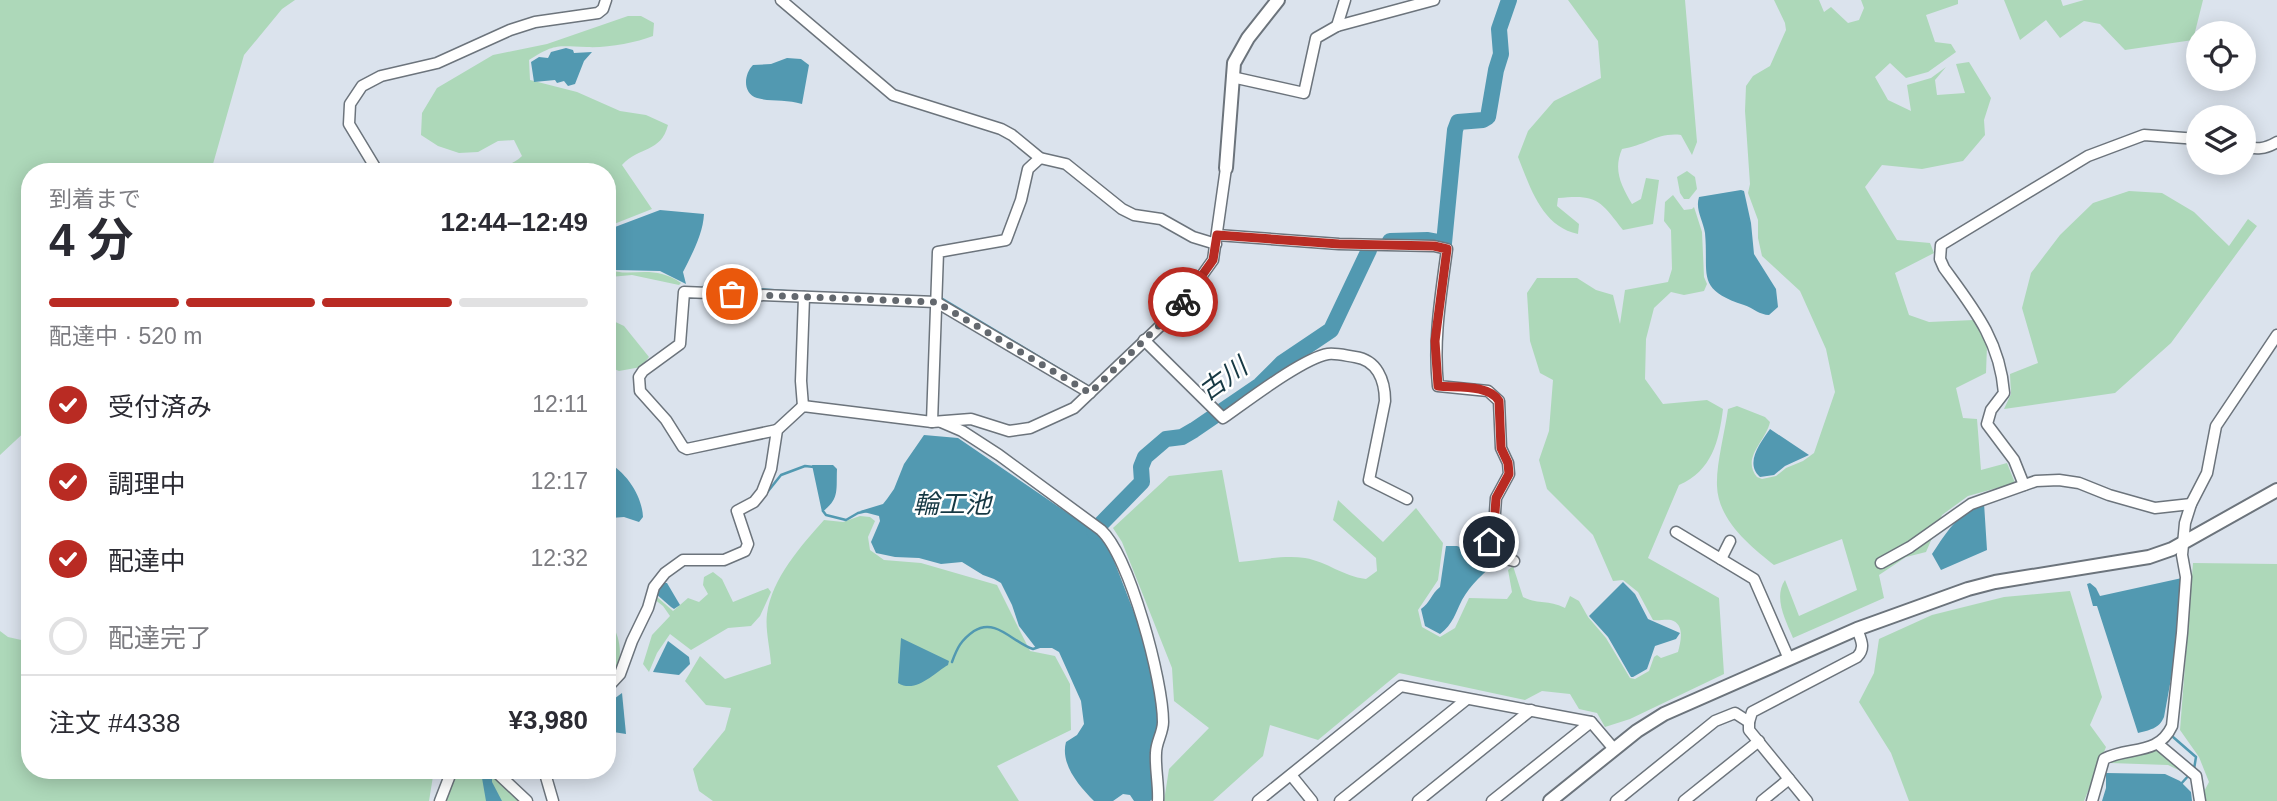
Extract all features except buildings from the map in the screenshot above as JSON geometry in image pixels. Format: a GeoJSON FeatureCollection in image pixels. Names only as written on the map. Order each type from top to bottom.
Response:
{"type":"FeatureCollection","features":[{"type":"Feature","properties":{"kind":"street"},"geometry":{"type":"LineString","coordinates":[[373,163],[349,124],[350,104],[362,86],[381,76],[437,63],[510,30],[535,22],[598,13],[603,9],[606,0]]}},
{"type":"Feature","properties":{"kind":"street"},"geometry":{"type":"LineString","coordinates":[[781,0],[893,95],[1001,129],[1040,158],[1066,164],[1122,209],[1134,215],[1161,219],[1193,237],[1217,240],[1434,246],[1447,249],[1435,341],[1438,386],[1488,391],[1499,401],[1501,448],[1508,463],[1509,474],[1496,498],[1494,527],[1489,542],[1506,559],[1514,561]]}},
{"type":"Feature","properties":{"kind":"street"},"geometry":{"type":"LineString","coordinates":[[803,405],[937,422],[971,419],[1009,431],[1020,430],[1065,414],[1074,408],[1178,309],[1213,260],[1226,168],[1231,77],[1237,57],[1278,0]]}},
{"type":"Feature","properties":{"kind":"street"},"geometry":{"type":"LineString","coordinates":[[1337,26],[1345,0]]}},
{"type":"Feature","properties":{"kind":"street"},"geometry":{"type":"LineString","coordinates":[[1231,77],[1304,93],[1316,38],[1337,26],[1434,0]]}},
{"type":"Feature","properties":{"kind":"street"},"geometry":{"type":"LineString","coordinates":[[2024,485],[2014,460],[1987,424],[1991,410],[2004,393],[1998,356],[1982,319],[1944,268],[1940,259],[1941,245],[2088,156],[2144,135],[2186,138]]}},
{"type":"Feature","properties":{"kind":"street"},"geometry":{"type":"LineString","coordinates":[[2256,149],[2267,148],[2277,142]]}},
{"type":"Feature","properties":{"kind":"street"},"geometry":{"type":"LineString","coordinates":[[937,422],[938,252],[1006,240],[1021,200],[1028,169],[1040,158]]}},
{"type":"Feature","properties":{"kind":"street"},"geometry":{"type":"LineString","coordinates":[[804,297],[803,405],[778,430],[687,449],[683,447],[666,420],[640,391],[639,377],[680,344],[684,292],[936,302],[1090,393]]}},
{"type":"Feature","properties":{"kind":"street"},"geometry":{"type":"LineString","coordinates":[[2092,801],[2104,759],[2146,750],[2158,744],[2172,726],[2186,578],[2183,543],[2191,504],[2207,473],[2217,426],[2277,335]]}},
{"type":"Feature","properties":{"kind":"street"},"geometry":{"type":"LineString","coordinates":[[1144,340],[1223,418],[1319,356],[1330,353],[1364,358],[1375,366],[1385,390],[1368,480],[1407,499]]}},
{"type":"Feature","properties":{"kind":"street"},"geometry":{"type":"LineString","coordinates":[[937,422],[962,432],[999,455],[1098,527],[1112,542],[1123,565],[1152,649],[1163,722],[1156,754],[1158,801]]}},
{"type":"Feature","properties":{"kind":"street"},"geometry":{"type":"LineString","coordinates":[[616,678],[648,608],[654,587],[665,573],[682,560],[724,560],[745,551],[748,544],[737,511],[754,502],[762,492],[771,470],[778,430]]}},
{"type":"Feature","properties":{"kind":"street"},"geometry":{"type":"LineString","coordinates":[[1881,563],[1910,547],[1970,504],[2045,479],[2079,483],[2155,508],[2191,504]]}},
{"type":"Feature","properties":{"kind":"street"},"geometry":{"type":"LineString","coordinates":[[1550,801],[1614,749],[1664,714],[1857,629],[1995,582],[2149,557],[2183,543],[2277,490]]}},
{"type":"Feature","properties":{"kind":"street"},"geometry":{"type":"LineString","coordinates":[[1676,532],[1754,579],[1789,659]]}},
{"type":"Feature","properties":{"kind":"street"},"geometry":{"type":"LineString","coordinates":[[1721,559],[1730,541]]}},
{"type":"Feature","properties":{"kind":"street"},"geometry":{"type":"LineString","coordinates":[[1807,801],[1749,730],[1749,722],[1752,712],[1862,653],[1863,646],[1857,629]]}},
{"type":"Feature","properties":{"kind":"street"},"geometry":{"type":"LineString","coordinates":[[1258,801],[1401,687],[1591,722],[1614,749]]}},
{"type":"Feature","properties":{"kind":"street"},"geometry":{"type":"LineString","coordinates":[[1340,801],[1467,699]]}},
{"type":"Feature","properties":{"kind":"street"},"geometry":{"type":"LineString","coordinates":[[1418,801],[1531,710]]}},
{"type":"Feature","properties":{"kind":"street"},"geometry":{"type":"LineString","coordinates":[[1616,801],[1715,721],[1735,713],[1749,722]]}},
{"type":"Feature","properties":{"kind":"street"},"geometry":{"type":"LineString","coordinates":[[1492,801],[1591,722]]}},
{"type":"Feature","properties":{"kind":"street"},"geometry":{"type":"LineString","coordinates":[[1685,801],[1759,741]]}},
{"type":"Feature","properties":{"kind":"street"},"geometry":{"type":"LineString","coordinates":[[2158,744],[2198,781],[2200,801]]}},
{"type":"Feature","properties":{"kind":"street"},"geometry":{"type":"LineString","coordinates":[[1291,775],[1312,801]]}},
{"type":"Feature","properties":{"kind":"street"},"geometry":{"type":"LineString","coordinates":[[440,801],[449,779]]}},
{"type":"Feature","properties":{"kind":"street"},"geometry":{"type":"LineString","coordinates":[[504,779],[527,801]]}},
{"type":"Feature","properties":{"kind":"street"},"geometry":{"type":"LineString","coordinates":[[547,779],[554,801]]}},
{"type":"Feature","properties":{"kind":"street"},"geometry":{"type":"LineString","coordinates":[[1762,801],[1789,779]]}},
{"type":"Feature","properties":{"kind":"green space"},"geometry":{"type":"Polygon","coordinates":[[[0,0],[295,0],[282,9],[244,55],[213,163],[21,163],[21,435],[0,455],[0,0]]]}},
{"type":"Feature","properties":{"kind":"green space"},"geometry":{"type":"Polygon","coordinates":[[[1568,0],[1685,0],[1697,142],[1692,155],[1681,135],[1673,135],[1622,149],[1618,164],[1622,184],[1632,204],[1641,199],[1646,178],[1659,180],[1653,224],[1623,230],[1603,206],[1590,198],[1558,198],[1557,206],[1579,224],[1578,234],[1566,230],[1546,214],[1527,181],[1518,157],[1528,131],[1554,101],[1601,78],[1598,41],[1568,0]]]}},
{"type":"Feature","properties":{"kind":"green space"},"geometry":{"type":"Polygon","coordinates":[[[1774,0],[1819,0],[1824,12],[1831,7],[1848,23],[1859,20],[1864,8],[1861,0],[1958,0],[1958,4],[1926,15],[1935,42],[1951,44],[1956,52],[1928,72],[1906,78],[1890,63],[1875,77],[1888,100],[1911,111],[1907,85],[1931,78],[1946,67],[1935,80],[1937,95],[1965,93],[1956,64],[1969,62],[1991,98],[1984,120],[1985,135],[1963,161],[1922,169],[1882,165],[1865,187],[1897,240],[1930,243],[1934,253],[1895,273],[1909,315],[1929,322],[1974,320],[1987,346],[1986,373],[1956,388],[1963,418],[1977,419],[1981,470],[2007,463],[2015,483],[1968,496],[1942,515],[1926,552],[1906,557],[1879,575],[1884,598],[1793,638],[1780,602],[1785,580],[1799,616],[1857,590],[1842,539],[1774,565],[1746,541],[1729,521],[1723,510],[1717,486],[1728,409],[1737,406],[1765,417],[1770,422],[1752,463],[1757,477],[1762,479],[1776,476],[1814,453],[1835,392],[1826,349],[1800,291],[1762,256],[1758,220],[1748,193],[1750,184],[1746,86],[1753,76],[1770,66],[1786,30],[1774,0]]]}},
{"type":"Feature","properties":{"kind":"green space"},"geometry":{"type":"Polygon","coordinates":[[[2004,0],[2061,0],[2063,6],[2084,0],[2203,0],[2198,21],[2186,21],[2186,41],[2125,50],[2100,24],[2084,21],[2060,38],[2046,20],[2020,40],[2004,0]]]}},
{"type":"Feature","properties":{"kind":"green space"},"geometry":{"type":"Polygon","coordinates":[[[628,16],[641,16],[654,23],[653,36],[638,41],[612,46],[551,48],[529,60],[530,80],[577,92],[620,111],[646,115],[668,125],[665,134],[655,145],[622,165],[652,209],[616,223],[616,163],[511,163],[522,156],[514,140],[498,141],[478,152],[459,153],[438,146],[421,135],[422,113],[437,88],[493,55],[547,44],[628,16]]]}},
{"type":"Feature","properties":{"kind":"green space"},"geometry":{"type":"Polygon","coordinates":[[[1687,171],[1695,177],[1697,189],[1689,199],[1684,199],[1677,177],[1687,171]]]}},
{"type":"Feature","properties":{"kind":"green space"},"geometry":{"type":"Polygon","coordinates":[[[2129,191],[2162,193],[2194,212],[2229,246],[2248,219],[2257,226],[2171,343],[2115,393],[2004,409],[2011,394],[2010,374],[2038,363],[2022,308],[2031,273],[2060,235],[2093,203],[2129,191]]]}},
{"type":"Feature","properties":{"kind":"green space"},"geometry":{"type":"Polygon","coordinates":[[[1673,195],[1684,210],[1694,207],[1702,232],[1704,277],[1707,284],[1704,291],[1684,295],[1671,292],[1654,308],[1646,339],[1645,379],[1663,404],[1707,400],[1723,409],[1712,454],[1699,472],[1679,485],[1648,558],[1719,598],[1724,674],[1630,719],[1605,727],[1597,713],[1579,709],[1570,694],[1542,691],[1525,700],[1399,673],[1318,740],[1270,725],[1263,756],[1213,801],[1164,801],[1169,769],[1209,728],[1174,701],[1172,668],[1122,542],[1113,528],[1169,476],[1222,470],[1239,562],[1280,557],[1305,558],[1366,579],[1377,571],[1376,558],[1333,520],[1338,500],[1383,542],[1416,508],[1443,543],[1438,580],[1418,610],[1422,627],[1440,637],[1455,628],[1469,598],[1507,599],[1512,592],[1508,570],[1513,566],[1523,597],[1565,608],[1570,596],[1579,601],[1630,678],[1635,679],[1649,671],[1657,655],[1661,658],[1678,652],[1681,633],[1678,625],[1671,620],[1653,620],[1638,592],[1623,580],[1613,581],[1593,535],[1547,489],[1539,460],[1549,431],[1553,380],[1540,373],[1530,341],[1527,293],[1537,278],[1577,278],[1596,290],[1613,295],[1620,324],[1625,290],[1668,282],[1672,269],[1671,230],[1664,221],[1665,202],[1673,195]]]}},
{"type":"Feature","properties":{"kind":"green space"},"geometry":{"type":"Polygon","coordinates":[[[616,271],[660,273],[681,283],[679,285],[632,275],[616,276],[616,271]]]}},
{"type":"Feature","properties":{"kind":"green space"},"geometry":{"type":"Polygon","coordinates":[[[616,322],[624,326],[649,357],[641,367],[616,370],[616,322]]]}},
{"type":"Feature","properties":{"kind":"green space"},"geometry":{"type":"Polygon","coordinates":[[[860,516],[870,517],[875,521],[868,537],[870,550],[884,560],[921,563],[997,585],[1030,651],[1055,656],[1070,684],[1071,730],[997,766],[1019,801],[713,801],[699,791],[693,769],[725,730],[731,708],[706,705],[685,681],[700,656],[725,679],[771,664],[767,614],[781,575],[824,520],[843,522],[860,516]]]}},
{"type":"Feature","properties":{"kind":"green space"},"geometry":{"type":"Polygon","coordinates":[[[2193,563],[2277,564],[2277,801],[2199,801],[2209,782],[2199,757],[2180,730],[2193,563]]]}},
{"type":"Feature","properties":{"kind":"green space"},"geometry":{"type":"Polygon","coordinates":[[[713,572],[722,579],[733,602],[768,588],[771,592],[760,616],[751,626],[728,628],[691,650],[670,634],[657,653],[649,672],[643,664],[652,635],[670,616],[654,599],[656,596],[673,611],[688,598],[699,602],[708,594],[703,585],[704,577],[713,572]]]}},
{"type":"Feature","properties":{"kind":"green space"},"geometry":{"type":"Polygon","coordinates":[[[2070,591],[2102,697],[2090,725],[2106,747],[2084,801],[1909,801],[1891,753],[1859,702],[1874,673],[1879,639],[1932,615],[2004,597],[2070,591]]]}},
{"type":"Feature","properties":{"kind":"green space"},"geometry":{"type":"Polygon","coordinates":[[[0,631],[8,637],[21,640],[21,779],[433,779],[429,801],[0,801],[0,631]]]}},
{"type":"Feature","properties":{"kind":"green space"},"geometry":{"type":"Polygon","coordinates":[[[616,633],[620,648],[616,670],[616,633]]]}},
{"type":"Feature","properties":{"kind":"green space"},"geometry":{"type":"Polygon","coordinates":[[[2162,749],[2187,774],[2168,765],[2110,763],[2114,759],[2162,749]]]}},
{"type":"Feature","properties":{"kind":"green space"},"geometry":{"type":"Polygon","coordinates":[[[453,779],[498,779],[521,801],[444,801],[453,779]]]}},
{"type":"Feature","properties":{"kind":"water"},"geometry":{"type":"Polygon","coordinates":[[[566,48],[574,53],[592,52],[584,61],[575,84],[568,86],[564,81],[557,83],[555,80],[534,82],[531,62],[539,57],[548,58],[551,52],[566,48]]]}},
{"type":"Feature","properties":{"kind":"water"},"geometry":{"type":"Polygon","coordinates":[[[787,58],[801,59],[809,65],[802,104],[752,96],[746,83],[753,65],[771,64],[787,58]]]}},
{"type":"Feature","properties":{"kind":"water"},"geometry":{"type":"Polygon","coordinates":[[[1744,191],[1751,223],[1754,254],[1776,289],[1778,307],[1769,315],[1728,299],[1711,286],[1708,279],[1699,197],[1744,191]]]}},
{"type":"Feature","properties":{"kind":"water"},"geometry":{"type":"Polygon","coordinates":[[[660,210],[704,214],[699,236],[683,272],[686,284],[660,271],[616,270],[616,227],[660,210]]]}},
{"type":"Feature","properties":{"kind":"water"},"geometry":{"type":"Polygon","coordinates":[[[1770,429],[1809,455],[1785,466],[1774,475],[1760,477],[1755,471],[1754,459],[1770,429]]]}},
{"type":"Feature","properties":{"kind":"water","name":"輪工池"},"geometry":{"type":"Polygon","coordinates":[[[924,435],[958,438],[1094,531],[1108,545],[1145,641],[1160,720],[1154,798],[1150,801],[1134,801],[1130,795],[1123,794],[1113,801],[1094,801],[1077,782],[1068,766],[1065,750],[1066,742],[1077,735],[1084,724],[1081,701],[1059,652],[1052,648],[1036,648],[1019,626],[1001,583],[962,562],[941,564],[919,558],[876,553],[871,542],[880,521],[879,516],[860,511],[883,504],[894,489],[904,464],[924,435]]]}},
{"type":"Feature","properties":{"kind":"water"},"geometry":{"type":"Polygon","coordinates":[[[812,465],[833,465],[837,469],[834,498],[822,512],[812,465]]]}},
{"type":"Feature","properties":{"kind":"water"},"geometry":{"type":"Polygon","coordinates":[[[616,468],[632,485],[642,509],[643,517],[639,522],[624,517],[616,518],[616,468]]]}},
{"type":"Feature","properties":{"kind":"water"},"geometry":{"type":"Polygon","coordinates":[[[1984,503],[1987,550],[1941,570],[1932,554],[1960,517],[1984,503]]]}},
{"type":"Feature","properties":{"kind":"water"},"geometry":{"type":"Polygon","coordinates":[[[1446,546],[1457,546],[1497,561],[1469,589],[1451,623],[1440,634],[1425,626],[1421,609],[1440,587],[1446,546]]]}},
{"type":"Feature","properties":{"kind":"water"},"geometry":{"type":"Polygon","coordinates":[[[2182,578],[2177,646],[2164,717],[2156,727],[2138,733],[2097,606],[2093,606],[2087,584],[2090,583],[2096,588],[2100,596],[2182,578]]]}},
{"type":"Feature","properties":{"kind":"water"},"geometry":{"type":"Polygon","coordinates":[[[1623,582],[1635,594],[1648,619],[1680,633],[1676,639],[1655,646],[1647,669],[1633,677],[1608,637],[1589,616],[1623,582]]]}},
{"type":"Feature","properties":{"kind":"water"},"geometry":{"type":"Polygon","coordinates":[[[660,583],[667,583],[680,605],[674,609],[655,593],[660,583]]]}},
{"type":"Feature","properties":{"kind":"water"},"geometry":{"type":"Polygon","coordinates":[[[901,638],[949,661],[948,665],[918,684],[905,686],[898,683],[901,638]]]}},
{"type":"Feature","properties":{"kind":"water"},"geometry":{"type":"Polygon","coordinates":[[[668,641],[689,657],[690,664],[679,675],[653,672],[668,641]]]}},
{"type":"Feature","properties":{"kind":"water"},"geometry":{"type":"Polygon","coordinates":[[[622,693],[626,734],[616,732],[616,697],[622,693]]]}},
{"type":"Feature","properties":{"kind":"water"},"geometry":{"type":"Polygon","coordinates":[[[2106,773],[2165,774],[2180,781],[2191,792],[2192,801],[2102,801],[2106,788],[2106,773]]]}},
{"type":"Feature","properties":{"kind":"water"},"geometry":{"type":"Polygon","coordinates":[[[482,779],[492,779],[502,801],[486,801],[482,779]]]}},
{"type":"Feature","properties":{"kind":"waterway","name":"古川"},"geometry":{"type":"LineString","coordinates":[[1390,241],[1428,240],[1444,243],[1455,130],[1458,122],[1483,120],[1488,117],[1501,54],[1499,29],[1509,0]]}},
{"type":"Feature","properties":{"kind":"waterway","name":"古川"},"geometry":{"type":"LineString","coordinates":[[1094,531],[1142,482],[1141,467],[1145,457],[1166,439],[1182,437],[1194,430],[1260,385],[1282,363],[1331,330],[1369,250]]}},
{"type":"Feature","properties":{"kind":"waterway"},"geometry":{"type":"LineString","coordinates":[[704,286],[729,289]]}},
{"type":"Feature","properties":{"kind":"waterway"},"geometry":{"type":"LineString","coordinates":[[756,291],[797,292]]}},
{"type":"Feature","properties":{"kind":"waterway"},"geometry":{"type":"LineString","coordinates":[[941,298],[1091,388]]}},
{"type":"Feature","properties":{"kind":"waterway"},"geometry":{"type":"LineString","coordinates":[[757,505],[781,475],[805,466],[814,467]]}},
{"type":"Feature","properties":{"kind":"waterway"},"geometry":{"type":"LineString","coordinates":[[823,511],[826,515],[846,520],[867,511]]}},
{"type":"Feature","properties":{"kind":"waterway"},"geometry":{"type":"LineString","coordinates":[[952,662],[963,641],[982,628],[997,629],[1026,646],[1033,649],[1039,647]]}},
{"type":"Feature","properties":{"kind":"waterway"},"geometry":{"type":"LineString","coordinates":[[2173,737],[2196,757],[2194,769]]}},
{"type":"Feature","properties":{"kind":"waterway"},"geometry":{"type":"LineString","coordinates":[[2180,785],[2190,774]]}},
{"type":"Feature","properties":{"kind":"way so far"},"geometry":{"type":"LineString","coordinates":[[732,294],[936,302],[1090,393],[1183,302]]}},
{"type":"Feature","properties":{"kind":"route"},"geometry":{"type":"LineString","coordinates":[[1183,302],[1213,260],[1217,235],[1339,244],[1434,246],[1447,249],[1435,341],[1438,386],[1488,391],[1496,396],[1500,407],[1501,448],[1508,463],[1509,474],[1496,498],[1494,527],[1489,542]]}}]}
